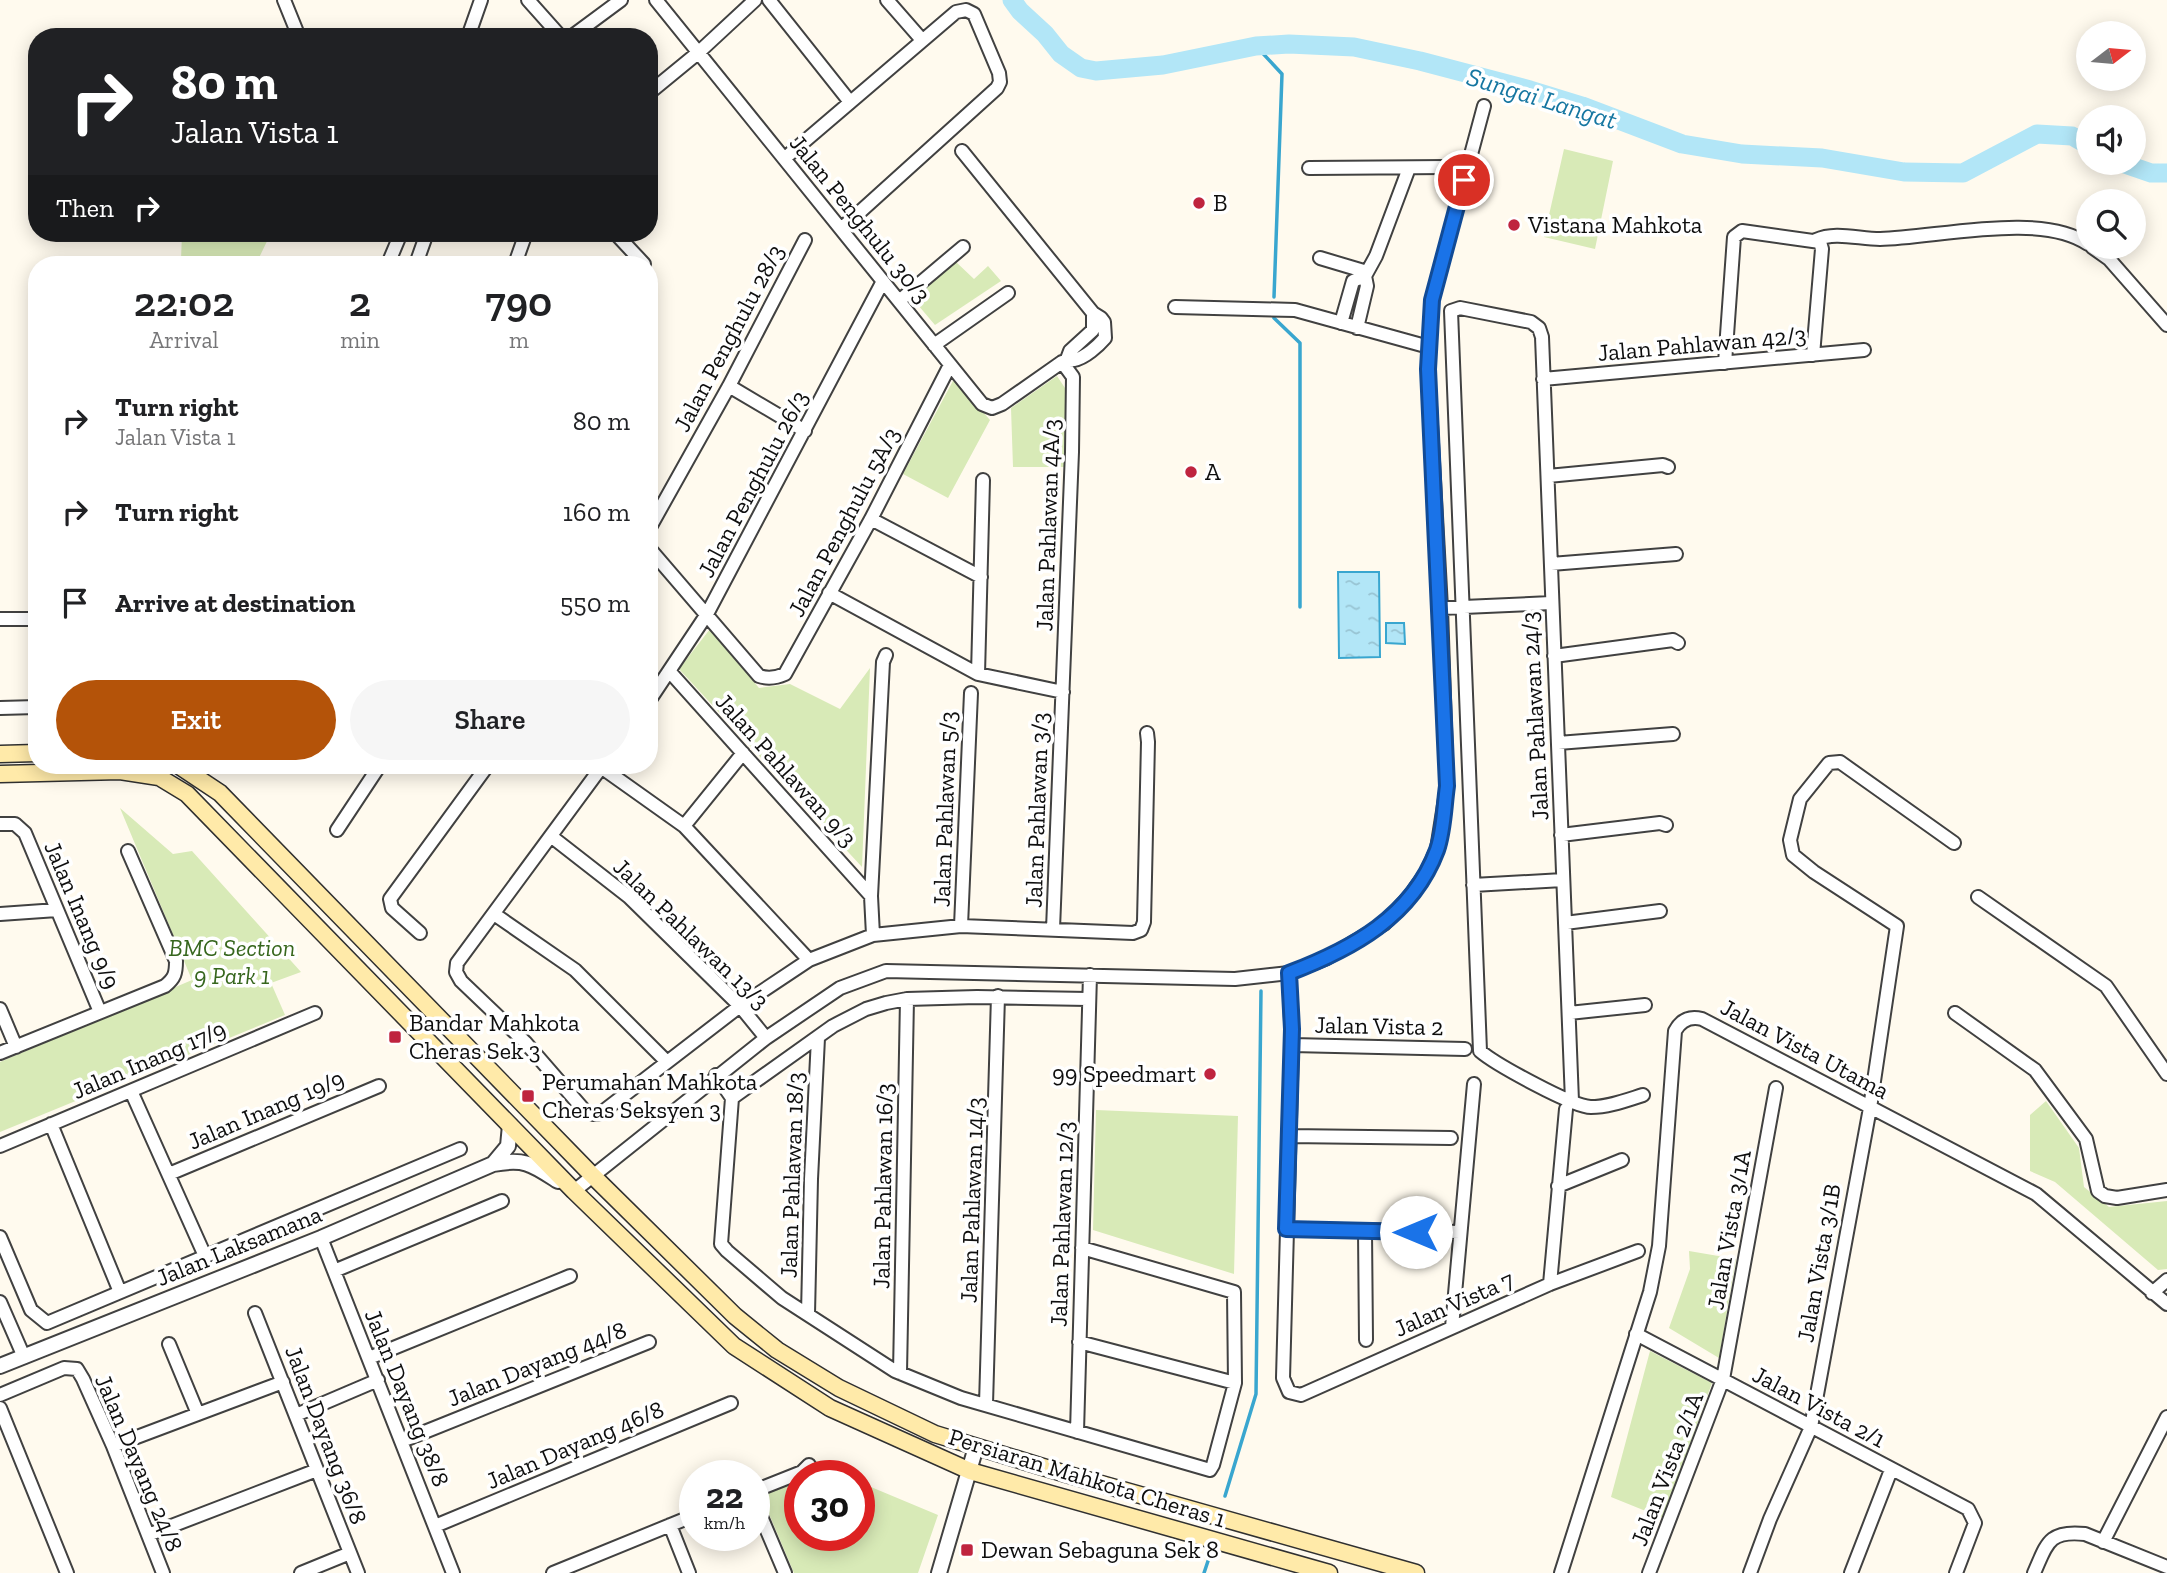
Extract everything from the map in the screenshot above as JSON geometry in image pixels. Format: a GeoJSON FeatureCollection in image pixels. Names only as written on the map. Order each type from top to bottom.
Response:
{"type":"FeatureCollection","features":[{"type":"Feature","properties":{"kind":"main road"},"geometry":{"type":"LineString","coordinates":[[0,754],[28,753]]}},
{"type":"Feature","properties":{"kind":"main road","name":"Persiaran Mahkota Cheras 1"},"geometry":{"type":"LineString","coordinates":[[0,774],[28,773]]}},
{"type":"Feature","properties":{"kind":"main road","name":"Persiaran Mahkota Cheras 1"},"geometry":{"type":"LineString","coordinates":[[165,774],[574,1191],[734,1346],[830,1408],[970,1471],[1329,1573]]}},
{"type":"Feature","properties":{"kind":"main road","name":"Persiaran Mahkota Cheras 1"},"geometry":{"type":"LineString","coordinates":[[194,774],[220,793],[592,1175],[735,1316],[777,1350],[839,1388],[935,1434],[1416,1573]]}},
{"type":"Feature","properties":{"kind":"street"},"geometry":{"type":"LineString","coordinates":[[284,0],[295,28]]}},
{"type":"Feature","properties":{"kind":"street"},"geometry":{"type":"LineString","coordinates":[[471,28],[481,0]]}},
{"type":"Feature","properties":{"kind":"street"},"geometry":{"type":"LineString","coordinates":[[528,0],[553,28]]}},
{"type":"Feature","properties":{"kind":"street"},"geometry":{"type":"LineString","coordinates":[[583,28],[621,0]]}},
{"type":"Feature","properties":{"kind":"street","name":"Jalan Penghulu 30/3"},"geometry":{"type":"LineString","coordinates":[[656,0],[982,404],[992,408],[1002,404],[1065,360]]}},
{"type":"Feature","properties":{"kind":"street"},"geometry":{"type":"LineString","coordinates":[[658,86],[755,0]]}},
{"type":"Feature","properties":{"kind":"street"},"geometry":{"type":"LineString","coordinates":[[769,0],[850,102]]}},
{"type":"Feature","properties":{"kind":"street"},"geometry":{"type":"LineString","coordinates":[[887,0],[922,40]]}},
{"type":"Feature","properties":{"kind":"street"},"geometry":{"type":"LineString","coordinates":[[785,158],[956,12],[966,10],[974,14],[999,73],[1000,82],[997,88],[841,229]]}},
{"type":"Feature","properties":{"kind":"street"},"geometry":{"type":"LineString","coordinates":[[574,1191],[766,1038],[840,988],[886,971],[1235,979],[1289,973],[1327,958],[1384,924],[1420,881],[1437,849],[1447,786],[1429,347],[1432,300],[1484,106]]}},
{"type":"Feature","properties":{"kind":"street"},"geometry":{"type":"LineString","coordinates":[[962,151],[1093,313],[1093,330],[1070,351],[1065,360]]}},
{"type":"Feature","properties":{"kind":"street"},"geometry":{"type":"LineString","coordinates":[[1309,168],[1448,167]]}},
{"type":"Feature","properties":{"kind":"street"},"geometry":{"type":"LineString","coordinates":[[1341,323],[1353,281],[1366,274],[1376,256],[1409,168]]}},
{"type":"Feature","properties":{"kind":"street"},"geometry":{"type":"LineString","coordinates":[[1813,355],[1819,245],[1827,236],[1880,239],[2038,228],[2076,239]]}},
{"type":"Feature","properties":{"kind":"street"},"geometry":{"type":"LineString","coordinates":[[1725,363],[1734,237],[1742,231],[1819,245]]}},
{"type":"Feature","properties":{"kind":"street","name":"Jalan Penghulu 28/3"},"geometry":{"type":"LineString","coordinates":[[658,513],[729,386],[805,240]]}},
{"type":"Feature","properties":{"kind":"street"},"geometry":{"type":"LineString","coordinates":[[623,242],[637,256]]}},
{"type":"Feature","properties":{"kind":"street"},"geometry":{"type":"LineString","coordinates":[[899,301],[963,247]]}},
{"type":"Feature","properties":{"kind":"street"},"geometry":{"type":"LineString","coordinates":[[1320,258],[1366,274]]}},
{"type":"Feature","properties":{"kind":"street"},"geometry":{"type":"LineString","coordinates":[[2109,259],[2167,325]]}},
{"type":"Feature","properties":{"kind":"street"},"geometry":{"type":"LineString","coordinates":[[1357,328],[1367,286],[1366,274]]}},
{"type":"Feature","properties":{"kind":"street","name":"Jalan Penghulu 26/3"},"geometry":{"type":"LineString","coordinates":[[658,689],[707,614],[883,281]]}},
{"type":"Feature","properties":{"kind":"street"},"geometry":{"type":"LineString","coordinates":[[934,345],[1008,293]]}},
{"type":"Feature","properties":{"kind":"street"},"geometry":{"type":"LineString","coordinates":[[1175,307],[1296,310],[1429,347]]}},
{"type":"Feature","properties":{"kind":"street","name":"Jalan Pahlawan 24/3"},"geometry":{"type":"LineString","coordinates":[[1463,607],[1451,311],[1460,308],[1531,322],[1539,328],[1548,476],[1569,1013],[1569,1105],[1558,1186],[1550,1284]]}},
{"type":"Feature","properties":{"kind":"street","name":"Jalan Pahlawan 42/3"},"geometry":{"type":"LineString","coordinates":[[1543,379],[1864,350]]}},
{"type":"Feature","properties":{"kind":"street","name":"Jalan Pahlawan 4A/3"},"geometry":{"type":"LineString","coordinates":[[1063,692],[1073,377],[1065,360]]}},
{"type":"Feature","properties":{"kind":"street","name":"Jalan Penghulu 5A/3"},"geometry":{"type":"LineString","coordinates":[[707,614],[759,676],[779,677],[785,674],[871,519],[950,365]]}},
{"type":"Feature","properties":{"kind":"street"},"geometry":{"type":"LineString","coordinates":[[729,386],[805,431]]}},
{"type":"Feature","properties":{"kind":"street"},"geometry":{"type":"LineString","coordinates":[[1548,476],[1663,465],[1668,467]]}},
{"type":"Feature","properties":{"kind":"street"},"geometry":{"type":"LineString","coordinates":[[978,674],[983,480]]}},
{"type":"Feature","properties":{"kind":"street"},"geometry":{"type":"LineString","coordinates":[[871,519],[981,578]]}},
{"type":"Feature","properties":{"kind":"street"},"geometry":{"type":"LineString","coordinates":[[1551,564],[1676,554]]}},
{"type":"Feature","properties":{"kind":"street"},"geometry":{"type":"LineString","coordinates":[[658,558],[707,614]]}},
{"type":"Feature","properties":{"kind":"street"},"geometry":{"type":"LineString","coordinates":[[830,593],[978,674],[1063,692]]}},
{"type":"Feature","properties":{"kind":"street"},"geometry":{"type":"LineString","coordinates":[[1441,608],[1551,603]]}},
{"type":"Feature","properties":{"kind":"street"},"geometry":{"type":"LineString","coordinates":[[1463,607],[1480,1051],[1494,1063],[1569,1105],[1588,1108],[1616,1104],[1643,1095]]}},
{"type":"Feature","properties":{"kind":"street"},"geometry":{"type":"LineString","coordinates":[[0,619],[28,619]]}},
{"type":"Feature","properties":{"kind":"street"},"geometry":{"type":"LineString","coordinates":[[1554,656],[1673,640],[1678,643]]}},
{"type":"Feature","properties":{"kind":"street"},"geometry":{"type":"LineString","coordinates":[[873,935],[871,896],[883,662],[886,655]]}},
{"type":"Feature","properties":{"kind":"street","name":"Jalan Pahlawan 9/3"},"geometry":{"type":"LineString","coordinates":[[670,672],[871,896]]}},
{"type":"Feature","properties":{"kind":"street","name":"Jalan Pahlawan 3/3"},"geometry":{"type":"LineString","coordinates":[[1053,929],[1063,692]]}},
{"type":"Feature","properties":{"kind":"street","name":"Jalan Pahlawan 5/3"},"geometry":{"type":"LineString","coordinates":[[961,926],[971,693]]}},
{"type":"Feature","properties":{"kind":"street"},"geometry":{"type":"LineString","coordinates":[[0,708],[28,707]]}},
{"type":"Feature","properties":{"kind":"street"},"geometry":{"type":"LineString","coordinates":[[596,774],[457,963],[456,972],[461,981],[525,1042],[584,1110],[593,1114],[601,1113],[740,1006],[809,960],[873,935],[961,926],[1133,933],[1142,930],[1147,733]]}},
{"type":"Feature","properties":{"kind":"street"},"geometry":{"type":"LineString","coordinates":[[1558,743],[1673,734]]}},
{"type":"Feature","properties":{"kind":"street"},"geometry":{"type":"LineString","coordinates":[[684,826],[743,753]]}},
{"type":"Feature","properties":{"kind":"street","name":"Jalan Vista 3/1B"},"geometry":{"type":"LineString","coordinates":[[1750,1573],[1770,1519],[1811,1427],[1870,1108],[1897,926],[1814,872],[1793,855],[1790,841],[1800,799],[1829,763],[1840,762],[1954,843]]}},
{"type":"Feature","properties":{"kind":"street"},"geometry":{"type":"LineString","coordinates":[[337,830],[374,774]]}},
{"type":"Feature","properties":{"kind":"street"},"geometry":{"type":"LineString","coordinates":[[420,933],[392,908],[390,899],[479,774]]}},
{"type":"Feature","properties":{"kind":"street"},"geometry":{"type":"LineString","coordinates":[[613,774],[684,826],[809,960]]}},
{"type":"Feature","properties":{"kind":"street"},"geometry":{"type":"LineString","coordinates":[[1561,835],[1660,823],[1666,825]]}},
{"type":"Feature","properties":{"kind":"street","name":"Jalan Inang 9/9"},"geometry":{"type":"LineString","coordinates":[[0,824],[15,824],[25,833],[100,1012]]}},
{"type":"Feature","properties":{"kind":"street","name":"Jalan Pahlawan 13/3"},"geometry":{"type":"LineString","coordinates":[[552,837],[629,897],[740,1006],[766,1038]]}},
{"type":"Feature","properties":{"kind":"street"},"geometry":{"type":"LineString","coordinates":[[0,1053],[165,986],[172,980],[176,973],[176,961],[128,851]]}},
{"type":"Feature","properties":{"kind":"street"},"geometry":{"type":"LineString","coordinates":[[1473,885],[1563,880]]}},
{"type":"Feature","properties":{"kind":"street"},"geometry":{"type":"LineString","coordinates":[[1978,897],[2106,986],[2167,1074]]}},
{"type":"Feature","properties":{"kind":"street"},"geometry":{"type":"LineString","coordinates":[[0,914],[57,910]]}},
{"type":"Feature","properties":{"kind":"street"},"geometry":{"type":"LineString","coordinates":[[1565,923],[1660,911]]}},
{"type":"Feature","properties":{"kind":"street"},"geometry":{"type":"LineString","coordinates":[[494,914],[575,970],[666,1061]]}},
{"type":"Feature","properties":{"kind":"street"},"geometry":{"type":"LineString","coordinates":[[1289,973],[1292,1045],[1286,1229],[1460,1233]]}},
{"type":"Feature","properties":{"kind":"street","name":"Jalan Pahlawan 12/3"},"geometry":{"type":"LineString","coordinates":[[1077,1432],[1090,975]]}},
{"type":"Feature","properties":{"kind":"street"},"geometry":{"type":"LineString","coordinates":[[732,1098],[833,1026],[866,1009],[907,999],[998,996],[1088,999]]}},
{"type":"Feature","properties":{"kind":"street","name":"Jalan Pahlawan 14/3"},"geometry":{"type":"LineString","coordinates":[[986,1404],[998,996]]}},
{"type":"Feature","properties":{"kind":"street","name":"Jalan Pahlawan 16/3"},"geometry":{"type":"LineString","coordinates":[[900,1373],[907,999]]}},
{"type":"Feature","properties":{"kind":"street"},"geometry":{"type":"LineString","coordinates":[[1569,1013],[1645,1005]]}},
{"type":"Feature","properties":{"kind":"street"},"geometry":{"type":"LineString","coordinates":[[0,1009],[16,1047]]}},
{"type":"Feature","properties":{"kind":"street","name":"Jalan Inang 17/9"},"geometry":{"type":"LineString","coordinates":[[0,1146],[314,1013]]}},
{"type":"Feature","properties":{"kind":"street"},"geometry":{"type":"LineString","coordinates":[[1955,1013],[2035,1070],[2086,1139],[2098,1191],[2105,1196],[2117,1198],[2167,1190]]}},
{"type":"Feature","properties":{"kind":"street","name":"Jalan Vista Utama"},"geometry":{"type":"LineString","coordinates":[[1561,1573],[1650,1292],[1659,1246],[1675,1031],[1690,1018],[1702,1018],[2036,1194],[2166,1302]]}},
{"type":"Feature","properties":{"kind":"street","name":"Jalan Pahlawan 18/3"},"geometry":{"type":"LineString","coordinates":[[808,1314],[818,1038]]}},
{"type":"Feature","properties":{"kind":"street","name":"Jalan Vista 2"},"geometry":{"type":"LineString","coordinates":[[1292,1045],[1465,1049]]}},
{"type":"Feature","properties":{"kind":"street"},"geometry":{"type":"LineString","coordinates":[[716,1076],[732,1098],[720,1244],[782,1298],[900,1373],[961,1398],[1210,1470],[1235,1383],[1234,1292],[1082,1248]]}},
{"type":"Feature","properties":{"kind":"street"},"geometry":{"type":"LineString","coordinates":[[1452,1326],[1474,1084]]}},
{"type":"Feature","properties":{"kind":"street","name":"Jalan Inang 19/9"},"geometry":{"type":"LineString","coordinates":[[169,1174],[379,1086]]}},
{"type":"Feature","properties":{"kind":"street","name":"Jalan Vista 3/1A"},"geometry":{"type":"LineString","coordinates":[[1723,1379],[1776,1087]]}},
{"type":"Feature","properties":{"kind":"street"},"geometry":{"type":"LineString","coordinates":[[131,1091],[205,1256]]}},
{"type":"Feature","properties":{"kind":"street"},"geometry":{"type":"LineString","coordinates":[[51,1124],[120,1292]]}},
{"type":"Feature","properties":{"kind":"street"},"geometry":{"type":"LineString","coordinates":[[493,1164],[508,1146],[510,1125]]}},
{"type":"Feature","properties":{"kind":"street"},"geometry":{"type":"LineString","coordinates":[[1288,1136],[1451,1138]]}},
{"type":"Feature","properties":{"kind":"street"},"geometry":{"type":"LineString","coordinates":[[0,1237],[31,1310],[47,1322],[460,1149]]}},
{"type":"Feature","properties":{"kind":"street","name":"Jalan Laksamana"},"geometry":{"type":"LineString","coordinates":[[0,1366],[321,1238],[493,1164],[514,1160],[527,1162],[574,1191]]}},
{"type":"Feature","properties":{"kind":"street"},"geometry":{"type":"LineString","coordinates":[[1558,1186],[1622,1160]]}},
{"type":"Feature","properties":{"kind":"street"},"geometry":{"type":"LineString","coordinates":[[334,1271],[502,1201]]}},
{"type":"Feature","properties":{"kind":"street","name":"Jalan Vista 7"},"geometry":{"type":"LineString","coordinates":[[1286,1229],[1283,1378],[1289,1392],[1301,1395],[1550,1284],[1638,1251]]}},
{"type":"Feature","properties":{"kind":"street"},"geometry":{"type":"LineString","coordinates":[[1365,1231],[1366,1340]]}},
{"type":"Feature","properties":{"kind":"street","name":"Jalan Dayang 38/8"},"geometry":{"type":"LineString","coordinates":[[321,1238],[453,1573]]}},
{"type":"Feature","properties":{"kind":"street"},"geometry":{"type":"LineString","coordinates":[[369,1358],[570,1276]]}},
{"type":"Feature","properties":{"kind":"street"},"geometry":{"type":"LineString","coordinates":[[2152,1293],[2167,1280]]}},
{"type":"Feature","properties":{"kind":"street"},"geometry":{"type":"LineString","coordinates":[[0,1302],[24,1357]]}},
{"type":"Feature","properties":{"kind":"street","name":"Jalan Dayang 36/8"},"geometry":{"type":"LineString","coordinates":[[255,1313],[358,1573]]}},
{"type":"Feature","properties":{"kind":"street","name":"Jalan Vista 2/1"},"geometry":{"type":"LineString","coordinates":[[1636,1335],[1968,1509],[1975,1523],[1956,1573]]}},
{"type":"Feature","properties":{"kind":"street","name":"Jalan Dayang 44/8"},"geometry":{"type":"LineString","coordinates":[[402,1441],[649,1342]]}},
{"type":"Feature","properties":{"kind":"street"},"geometry":{"type":"LineString","coordinates":[[1079,1342],[1235,1383]]}},
{"type":"Feature","properties":{"kind":"street"},"geometry":{"type":"LineString","coordinates":[[169,1344],[198,1414]]}},
{"type":"Feature","properties":{"kind":"street","name":"Jalan Dayang 24/8"},"geometry":{"type":"LineString","coordinates":[[0,1395],[64,1368],[77,1369],[113,1446],[163,1573]]}},
{"type":"Feature","properties":{"kind":"street","name":"Jalan Vista 2/1A"},"geometry":{"type":"LineString","coordinates":[[1649,1573],[1723,1379]]}},
{"type":"Feature","properties":{"kind":"street"},"geometry":{"type":"LineString","coordinates":[[296,1415],[378,1380]]}},
{"type":"Feature","properties":{"kind":"street"},"geometry":{"type":"LineString","coordinates":[[113,1446],[283,1382]]}},
{"type":"Feature","properties":{"kind":"street","name":"Jalan Dayang 46/8"},"geometry":{"type":"LineString","coordinates":[[435,1526],[731,1403]]}},
{"type":"Feature","properties":{"kind":"street"},"geometry":{"type":"LineString","coordinates":[[0,1408],[67,1573]]}},
{"type":"Feature","properties":{"kind":"street"},"geometry":{"type":"LineString","coordinates":[[2103,1542],[2167,1417]]}},
{"type":"Feature","properties":{"kind":"street"},"geometry":{"type":"LineString","coordinates":[[939,1573],[976,1447]]}},
{"type":"Feature","properties":{"kind":"street"},"geometry":{"type":"LineString","coordinates":[[148,1535],[317,1470]]}},
{"type":"Feature","properties":{"kind":"street"},"geometry":{"type":"LineString","coordinates":[[1851,1573],[1891,1470]]}},
{"type":"Feature","properties":{"kind":"street"},"geometry":{"type":"LineString","coordinates":[[553,1573],[679,1521]]}},
{"type":"Feature","properties":{"kind":"street"},"geometry":{"type":"LineString","coordinates":[[670,1525],[689,1573]]}},
{"type":"Feature","properties":{"kind":"street"},"geometry":{"type":"LineString","coordinates":[[2034,1573],[2049,1541],[2057,1535],[2072,1532],[2085,1534],[2167,1567]]}},
{"type":"Feature","properties":{"kind":"street"},"geometry":{"type":"LineString","coordinates":[[770,1538],[785,1573]]}},
{"type":"Feature","properties":{"kind":"street"},"geometry":{"type":"LineString","coordinates":[[301,1573],[350,1553]]}},
{"type":"Feature","properties":{"kind":"street"},"geometry":{"type":"LineString","coordinates":[[587,1559],[593,1573]]}},
{"type":"Feature","properties":{"kind":"green space"},"geometry":{"type":"Polygon","coordinates":[[[1564,149],[1613,161],[1595,249],[1544,237],[1564,149]]]}},
{"type":"Feature","properties":{"kind":"green space"},"geometry":{"type":"Polygon","coordinates":[[[182,242],[267,242],[260,256],[181,256],[182,242]]]}},
{"type":"Feature","properties":{"kind":"green space"},"geometry":{"type":"Polygon","coordinates":[[[955,261],[974,279],[988,266],[1001,281],[935,325],[912,298],[955,261]]]}},
{"type":"Feature","properties":{"kind":"green space"},"geometry":{"type":"Polygon","coordinates":[[[1057,376],[1065,388],[1065,467],[1013,467],[1011,408],[1057,376]]]}},
{"type":"Feature","properties":{"kind":"green space"},"geometry":{"type":"Polygon","coordinates":[[[954,379],[990,420],[948,498],[903,474],[954,379]]]}},
{"type":"Feature","properties":{"kind":"green space"},"geometry":{"type":"Polygon","coordinates":[[[710,629],[759,688],[790,684],[840,709],[870,668],[862,867],[679,669],[710,629]]]}},
{"type":"Feature","properties":{"kind":"green space","name":"BMC Section 9 Park 1"},"geometry":{"type":"Polygon","coordinates":[[[120,808],[173,854],[192,851],[301,972],[271,983],[285,1015],[0,1132],[0,1062],[192,980],[120,808]]]}},
{"type":"Feature","properties":{"kind":"green space"},"geometry":{"type":"Polygon","coordinates":[[[2046,1101],[2079,1148],[2084,1187],[2109,1207],[2167,1201],[2167,1269],[2158,1270],[2055,1182],[2030,1171],[2030,1115],[2046,1101]]]}},
{"type":"Feature","properties":{"kind":"green space"},"geometry":{"type":"Polygon","coordinates":[[[1096,1110],[1238,1116],[1234,1274],[1093,1230],[1096,1110]]]}},
{"type":"Feature","properties":{"kind":"green space"},"geometry":{"type":"Polygon","coordinates":[[[1689,1251],[1736,1259],[1719,1358],[1669,1328],[1690,1269],[1689,1251]]]}},
{"type":"Feature","properties":{"kind":"green space"},"geometry":{"type":"Polygon","coordinates":[[[1650,1351],[1712,1383],[1663,1518],[1611,1497],[1650,1351]]]}},
{"type":"Feature","properties":{"kind":"green space"},"geometry":{"type":"Polygon","coordinates":[[[784,1485],[784,1549],[770,1516],[770,1491],[784,1485]]]}},
{"type":"Feature","properties":{"kind":"green space"},"geometry":{"type":"Polygon","coordinates":[[[875,1489],[938,1515],[918,1573],[794,1573],[785,1551],[875,1551],[875,1489]]]}},
{"type":"Feature","properties":{"kind":"water"},"geometry":{"type":"Polygon","coordinates":[[[1338,572],[1379,572],[1380,657],[1339,658],[1338,572]]]}},
{"type":"Feature","properties":{"kind":"water"},"geometry":{"type":"Polygon","coordinates":[[[1386,623],[1404,623],[1405,644],[1386,643],[1386,623]]]}},
{"type":"Feature","properties":{"kind":"waterway","name":"Sungai Langat"},"geometry":{"type":"LineString","coordinates":[[1012,0],[1061,54],[1081,68],[1096,71],[1163,65],[1256,46],[1289,44],[1354,47],[1530,90],[1582,106],[1682,144],[1742,154],[1822,158],[1904,172],[1963,173],[2037,134],[2076,138]]}},
{"type":"Feature","properties":{"kind":"waterway"},"geometry":{"type":"LineString","coordinates":[[1256,46],[1282,74],[1274,297]]}},
{"type":"Feature","properties":{"kind":"waterway","name":"Sungai Langat"},"geometry":{"type":"LineString","coordinates":[[2146,171],[2167,173]]}},
{"type":"Feature","properties":{"kind":"waterway"},"geometry":{"type":"LineString","coordinates":[[1274,318],[1300,343],[1300,607]]}},
{"type":"Feature","properties":{"kind":"waterway"},"geometry":{"type":"LineString","coordinates":[[1225,1496],[1256,1394],[1261,991]]}},
{"type":"Feature","properties":{"kind":"waterway"},"geometry":{"type":"LineString","coordinates":[[1204,1573],[1211,1552]]}},
{"type":"Feature","properties":{"kind":"place","name":"B"},"geometry":{"type":"Point","coordinates":[1199,203]}},
{"type":"Feature","properties":{"kind":"place","name":"Vistana Mahkota"},"geometry":{"type":"Point","coordinates":[1514,225]}},
{"type":"Feature","properties":{"kind":"place","name":"A"},"geometry":{"type":"Point","coordinates":[1191,472]}},
{"type":"Feature","properties":{"kind":"place","name":"Bandar Mahkota Cheras Sek 3"},"geometry":{"type":"Point","coordinates":[395,1037]}},
{"type":"Feature","properties":{"kind":"place","name":"99 Speedmart"},"geometry":{"type":"Point","coordinates":[1210,1074]}},
{"type":"Feature","properties":{"kind":"place","name":"Perumahan Mahkota Cheras Seksyen 3"},"geometry":{"type":"Point","coordinates":[528,1096]}},
{"type":"Feature","properties":{"kind":"place","name":"Dewan Sebaguna Sek 8"},"geometry":{"type":"Point","coordinates":[967,1550]}},
{"type":"Feature","properties":{"kind":"route"},"geometry":{"type":"LineString","coordinates":[[1416,1232],[1286,1229],[1292,1029],[1289,973],[1327,958],[1384,924],[1409,897],[1426,873],[1437,849],[1442,827],[1447,786],[1441,608],[1428,369],[1432,300],[1464,180]]}}]}
